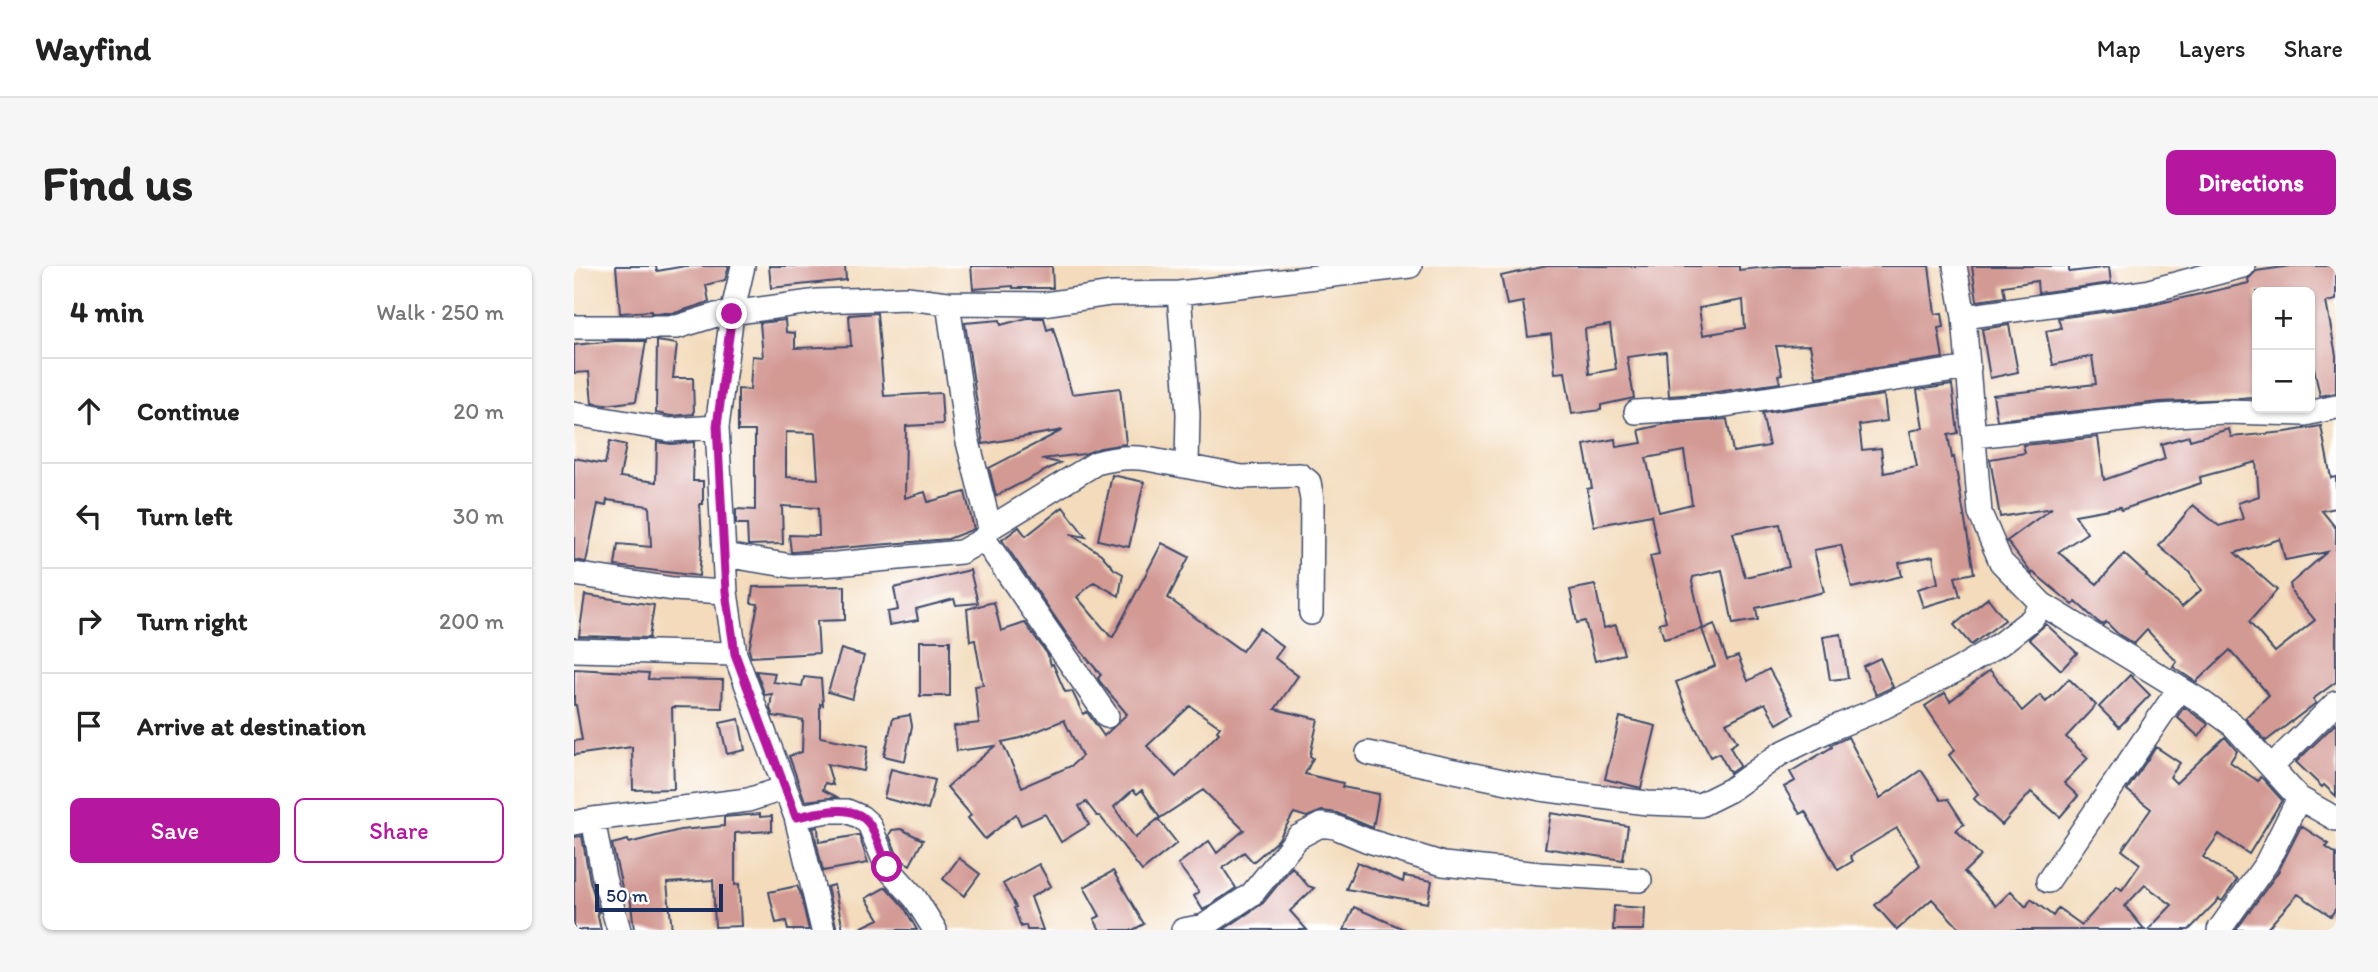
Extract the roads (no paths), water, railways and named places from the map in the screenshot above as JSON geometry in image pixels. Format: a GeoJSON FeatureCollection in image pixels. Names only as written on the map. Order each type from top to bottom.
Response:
{"type":"FeatureCollection","features":[{"type":"Feature","properties":{"kind":"street"},"geometry":{"type":"LineString","coordinates":[[743,266],[732,314],[717,426],[726,592],[735,654],[796,817],[823,930]]}},
{"type":"Feature","properties":{"kind":"street"},"geometry":{"type":"LineString","coordinates":[[574,327],[677,327],[716,316],[818,301],[907,298],[948,303],[1044,304],[1111,294],[1179,293],[1410,266]]}},
{"type":"Feature","properties":{"kind":"street"},"geometry":{"type":"LineString","coordinates":[[1955,266],[1964,317],[1980,513],[2001,562],[2042,604],[2233,725],[2299,798],[2336,818]]}},
{"type":"Feature","properties":{"kind":"street"},"geometry":{"type":"LineString","coordinates":[[1964,317],[2145,292],[2243,266]]}},
{"type":"Feature","properties":{"kind":"street"},"geometry":{"type":"LineString","coordinates":[[1179,293],[1188,414],[1187,465]]}},
{"type":"Feature","properties":{"kind":"street"},"geometry":{"type":"LineString","coordinates":[[948,303],[967,438],[987,533],[1107,716]]}},
{"type":"Feature","properties":{"kind":"street"},"geometry":{"type":"LineString","coordinates":[[1636,412],[1712,407],[1969,368]]}},
{"type":"Feature","properties":{"kind":"street"},"geometry":{"type":"LineString","coordinates":[[1975,436],[2161,416],[2224,412],[2305,414],[2336,407]]}},
{"type":"Feature","properties":{"kind":"street"},"geometry":{"type":"LineString","coordinates":[[574,414],[670,430],[717,426]]}},
{"type":"Feature","properties":{"kind":"street"},"geometry":{"type":"LineString","coordinates":[[724,555],[792,566],[961,552],[1049,490],[1104,461],[1132,457],[1242,477],[1300,475],[1309,482],[1311,613]]}},
{"type":"Feature","properties":{"kind":"street"},"geometry":{"type":"LineString","coordinates":[[574,574],[673,589],[726,592]]}},
{"type":"Feature","properties":{"kind":"street"},"geometry":{"type":"LineString","coordinates":[[1368,753],[1541,789],[1647,803],[1700,805],[1730,790],[1780,754],[1884,707],[1959,669],[2032,620],[2042,604]]}},
{"type":"Feature","properties":{"kind":"street"},"geometry":{"type":"LineString","coordinates":[[574,650],[735,654]]}},
{"type":"Feature","properties":{"kind":"street"},"geometry":{"type":"LineString","coordinates":[[2048,881],[2179,689]]}},
{"type":"Feature","properties":{"kind":"street"},"geometry":{"type":"LineString","coordinates":[[2272,766],[2336,703]]}},
{"type":"Feature","properties":{"kind":"street"},"geometry":{"type":"LineString","coordinates":[[620,930],[583,821],[748,800],[785,788]]}},
{"type":"Feature","properties":{"kind":"street"},"geometry":{"type":"LineString","coordinates":[[2220,930],[2266,864],[2299,798]]}},
{"type":"Feature","properties":{"kind":"street"},"geometry":{"type":"LineString","coordinates":[[796,817],[828,811],[847,811],[861,817],[869,824],[887,867],[915,898],[935,930]]}},
{"type":"Feature","properties":{"kind":"street"},"geometry":{"type":"LineString","coordinates":[[1183,930],[1204,926],[1252,894],[1298,837],[1321,825],[1335,827],[1366,840],[1443,864],[1540,874],[1640,880]]}}]}
